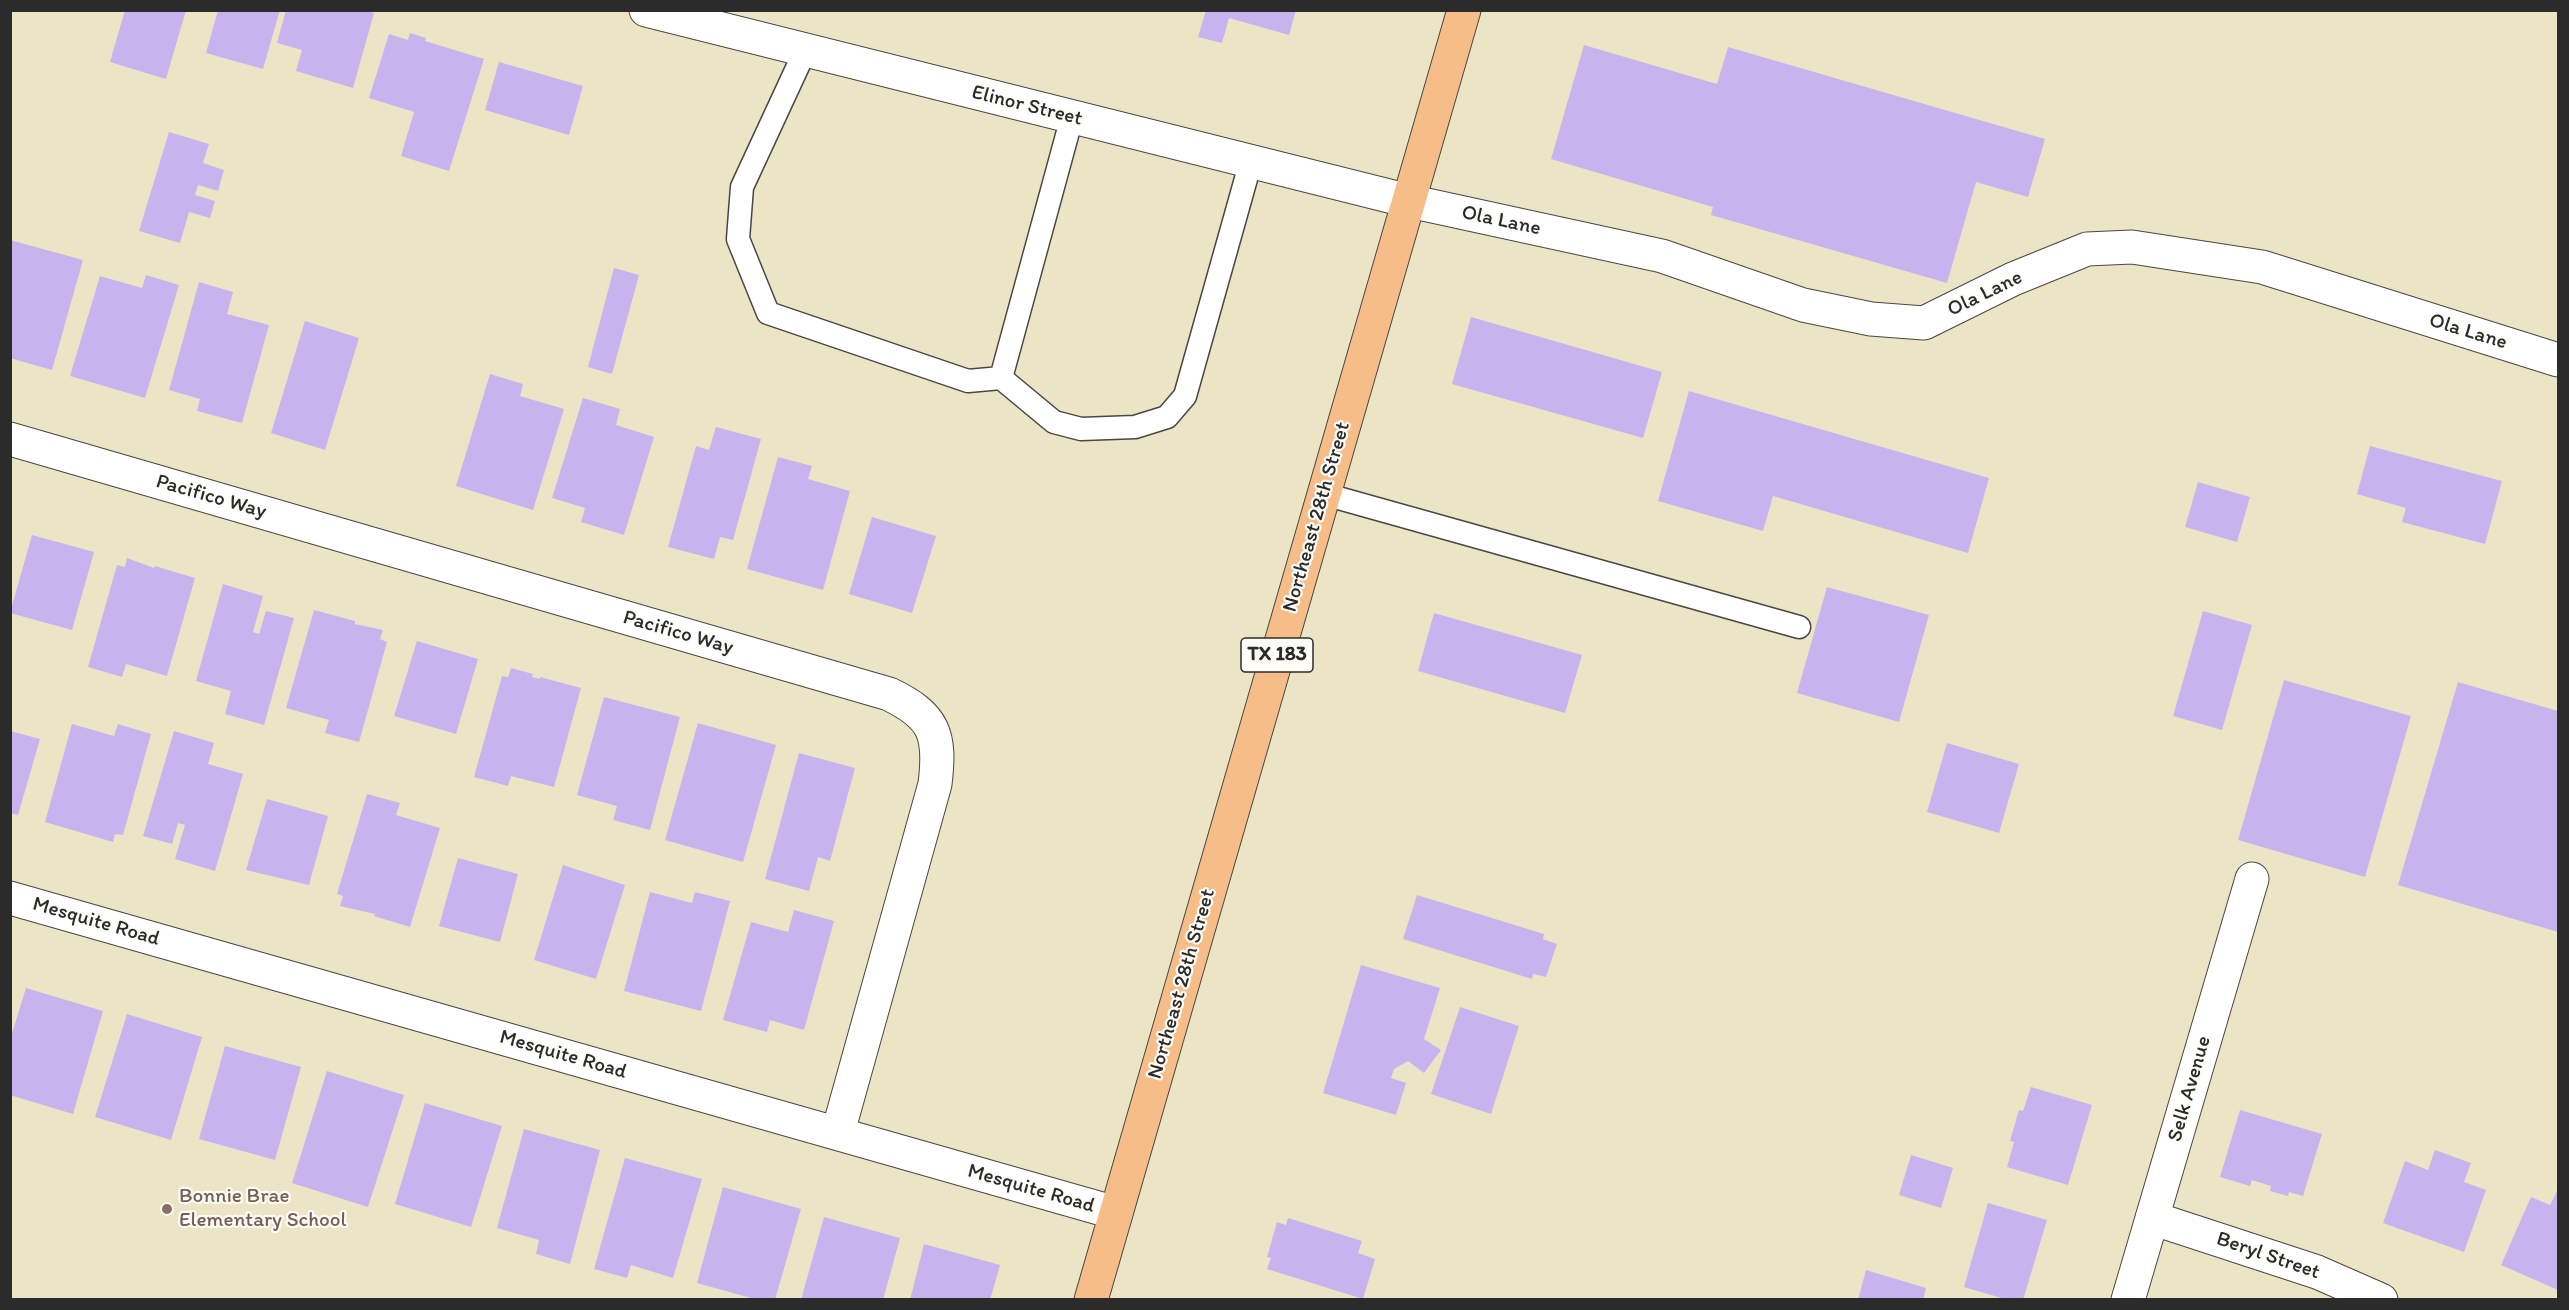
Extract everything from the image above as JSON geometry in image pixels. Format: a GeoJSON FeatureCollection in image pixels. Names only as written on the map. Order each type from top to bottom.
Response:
{"type":"FeatureCollection","features":[{"type":"Feature","properties":{"kind":"main road","name":"Northeast 28th Street"},"geometry":{"type":"LineString","coordinates":[[1091,1299],[1464,10]]}},
{"type":"Feature","properties":{"kind":"street","name":"Elinor Street"},"geometry":{"type":"LineString","coordinates":[[646,10],[1409,201]]}},
{"type":"Feature","properties":{"kind":"street","name":"Ola Lane"},"geometry":{"type":"LineString","coordinates":[[1409,201],[1662,256],[1803,304],[1871,319],[1924,323],[2013,279],[2087,249],[2132,247],[2262,267],[2559,360]]}},
{"type":"Feature","properties":{"kind":"street","name":"Pacifico Way"},"geometry":{"type":"LineString","coordinates":[[10,439],[889,694],[910,704],[923,716],[936,737],[938,758],[935,784],[838,1132]]}},
{"type":"Feature","properties":{"kind":"street","name":"Selk Avenue"},"geometry":{"type":"LineString","coordinates":[[2128,1299],[2252,879]]}},
{"type":"Feature","properties":{"kind":"street","name":"Mesquite Road"},"geometry":{"type":"LineString","coordinates":[[10,898],[1116,1213]]}},
{"type":"Feature","properties":{"kind":"street","name":"Beryl Street"},"geometry":{"type":"LineString","coordinates":[[2152,1218],[2317,1272],[2381,1299]]}},
{"type":"Feature","properties":{"kind":"lane"},"geometry":{"type":"LineString","coordinates":[[805,51],[742,187],[738,239],[768,313],[968,381],[1001,378],[1054,422],[1082,429],[1135,427],[1167,417],[1185,396],[1251,161]]}},
{"type":"Feature","properties":{"kind":"lane"},"geometry":{"type":"LineString","coordinates":[[1001,378],[1072,117]]}},
{"type":"Feature","properties":{"kind":"lane"},"geometry":{"type":"LineString","coordinates":[[1324,494],[1799,627]]}},
{"type":"Feature","properties":{"kind":"building"},"geometry":{"type":"Polygon","coordinates":[[[125,10],[186,10],[166,79],[110,62],[125,10]]]}},
{"type":"Feature","properties":{"kind":"building"},"geometry":{"type":"Polygon","coordinates":[[[218,10],[280,10],[263,69],[206,53],[218,10]]]}},
{"type":"Feature","properties":{"kind":"building"},"geometry":{"type":"Polygon","coordinates":[[[286,10],[364,10],[374,13],[353,88],[296,71],[302,50],[277,43],[286,10]]]}},
{"type":"Feature","properties":{"kind":"building"},"geometry":{"type":"Polygon","coordinates":[[[1206,10],[1296,10],[1289,35],[1229,18],[1222,43],[1198,37],[1206,10]]]}},
{"type":"Feature","properties":{"kind":"building"},"geometry":{"type":"Polygon","coordinates":[[[410,33],[426,38],[425,41],[484,59],[449,171],[401,156],[414,112],[369,98],[389,34],[408,40],[410,33]]]}},
{"type":"Feature","properties":{"kind":"building"},"geometry":{"type":"Polygon","coordinates":[[[1584,45],[1717,84],[1728,47],[2045,139],[2028,197],[1976,182],[1947,283],[1711,215],[1713,207],[1551,159],[1584,45]]]}},
{"type":"Feature","properties":{"kind":"building"},"geometry":{"type":"Polygon","coordinates":[[[499,62],[583,86],[569,135],[485,110],[499,62]]]}},
{"type":"Feature","properties":{"kind":"building"},"geometry":{"type":"Polygon","coordinates":[[[169,132],[209,144],[203,163],[224,170],[218,191],[198,185],[195,195],[215,201],[210,218],[189,212],[180,243],[139,231],[169,132]]]}},
{"type":"Feature","properties":{"kind":"building"},"geometry":{"type":"Polygon","coordinates":[[[10,240],[83,260],[52,370],[10,358],[10,240]]]}},
{"type":"Feature","properties":{"kind":"building"},"geometry":{"type":"Polygon","coordinates":[[[614,268],[639,275],[612,374],[588,367],[614,268]]]}},
{"type":"Feature","properties":{"kind":"building"},"geometry":{"type":"Polygon","coordinates":[[[146,275],[179,285],[145,398],[70,376],[100,276],[142,288],[146,275]]]}},
{"type":"Feature","properties":{"kind":"building"},"geometry":{"type":"Polygon","coordinates":[[[199,282],[233,292],[227,314],[269,325],[242,423],[197,411],[200,399],[169,390],[199,282]]]}},
{"type":"Feature","properties":{"kind":"building"},"geometry":{"type":"Polygon","coordinates":[[[1471,317],[1662,372],[1643,438],[1452,384],[1471,317]]]}},
{"type":"Feature","properties":{"kind":"building"},"geometry":{"type":"Polygon","coordinates":[[[305,321],[359,338],[325,450],[271,433],[305,321]]]}},
{"type":"Feature","properties":{"kind":"building"},"geometry":{"type":"Polygon","coordinates":[[[490,374],[523,384],[520,396],[564,409],[533,510],[456,486],[490,374]]]}},
{"type":"Feature","properties":{"kind":"building"},"geometry":{"type":"Polygon","coordinates":[[[1689,391],[1989,478],[1968,553],[1773,496],[1763,531],[1658,501],[1689,391]]]}},
{"type":"Feature","properties":{"kind":"building"},"geometry":{"type":"Polygon","coordinates":[[[583,398],[620,409],[616,425],[654,437],[624,535],[581,522],[585,508],[552,498],[583,398]]]}},
{"type":"Feature","properties":{"kind":"building"},"geometry":{"type":"Polygon","coordinates":[[[716,427],[761,439],[733,540],[720,537],[714,559],[668,547],[696,446],[709,450],[716,427]]]}},
{"type":"Feature","properties":{"kind":"building"},"geometry":{"type":"Polygon","coordinates":[[[2370,446],[2502,481],[2485,544],[2402,522],[2406,508],[2357,494],[2370,446]]]}},
{"type":"Feature","properties":{"kind":"building"},"geometry":{"type":"Polygon","coordinates":[[[778,457],[812,466],[808,479],[850,491],[823,590],[747,569],[778,457]]]}},
{"type":"Feature","properties":{"kind":"building"},"geometry":{"type":"Polygon","coordinates":[[[2198,482],[2250,497],[2237,542],[2185,527],[2198,482]]]}},
{"type":"Feature","properties":{"kind":"building"},"geometry":{"type":"Polygon","coordinates":[[[872,517],[936,536],[912,613],[849,594],[872,517]]]}},
{"type":"Feature","properties":{"kind":"building"},"geometry":{"type":"Polygon","coordinates":[[[32,535],[94,552],[72,630],[10,613],[32,535]]]}},
{"type":"Feature","properties":{"kind":"building"},"geometry":{"type":"Polygon","coordinates":[[[127,558],[154,568],[155,566],[195,578],[167,676],[126,664],[122,677],[88,667],[117,565],[125,567],[127,558]]]}},
{"type":"Feature","properties":{"kind":"building"},"geometry":{"type":"Polygon","coordinates":[[[223,584],[263,596],[253,632],[259,634],[266,611],[294,618],[264,725],[225,714],[231,691],[196,681],[223,584]]]}},
{"type":"Feature","properties":{"kind":"building"},"geometry":{"type":"Polygon","coordinates":[[[1827,587],[1929,615],[1899,722],[1797,693],[1827,587]]]}},
{"type":"Feature","properties":{"kind":"building"},"geometry":{"type":"Polygon","coordinates":[[[314,610],[355,621],[355,624],[383,630],[380,639],[387,642],[359,742],[325,733],[329,720],[286,708],[314,610]]]}},
{"type":"Feature","properties":{"kind":"building"},"geometry":{"type":"Polygon","coordinates":[[[2203,611],[2252,625],[2222,730],[2173,716],[2203,611]]]}},
{"type":"Feature","properties":{"kind":"building"},"geometry":{"type":"Polygon","coordinates":[[[1434,613],[1582,655],[1565,713],[1418,671],[1434,613]]]}},
{"type":"Feature","properties":{"kind":"building"},"geometry":{"type":"Polygon","coordinates":[[[417,641],[478,659],[456,734],[394,716],[417,641]]]}},
{"type":"Feature","properties":{"kind":"building"},"geometry":{"type":"Polygon","coordinates":[[[511,668],[533,674],[532,677],[581,688],[554,787],[511,776],[508,786],[474,777],[502,676],[508,677],[511,668]]]}},
{"type":"Feature","properties":{"kind":"building"},"geometry":{"type":"Polygon","coordinates":[[[2284,680],[2411,716],[2365,877],[2238,840],[2284,680]]]}},
{"type":"Feature","properties":{"kind":"building"},"geometry":{"type":"Polygon","coordinates":[[[2458,682],[2558,711],[2558,932],[2398,885],[2458,682]]]}},
{"type":"Feature","properties":{"kind":"building"},"geometry":{"type":"Polygon","coordinates":[[[604,697],[680,717],[650,830],[613,820],[617,806],[577,795],[604,697]]]}},
{"type":"Feature","properties":{"kind":"building"},"geometry":{"type":"Polygon","coordinates":[[[698,723],[776,745],[743,862],[665,840],[698,723]]]}},
{"type":"Feature","properties":{"kind":"building"},"geometry":{"type":"Polygon","coordinates":[[[72,724],[114,736],[118,724],[151,734],[123,835],[115,834],[113,842],[45,822],[72,724]]]}},
{"type":"Feature","properties":{"kind":"building"},"geometry":{"type":"Polygon","coordinates":[[[10,731],[40,739],[18,815],[10,813],[10,731]]]}},
{"type":"Feature","properties":{"kind":"building"},"geometry":{"type":"Polygon","coordinates":[[[174,731],[214,743],[208,764],[243,774],[215,871],[175,859],[185,825],[178,823],[172,844],[143,836],[174,731]]]}},
{"type":"Feature","properties":{"kind":"building"},"geometry":{"type":"Polygon","coordinates":[[[1947,743],[2019,764],[1999,833],[1927,812],[1947,743]]]}},
{"type":"Feature","properties":{"kind":"building"},"geometry":{"type":"Polygon","coordinates":[[[799,753],[855,768],[830,861],[818,857],[809,891],[765,879],[799,753]]]}},
{"type":"Feature","properties":{"kind":"building"},"geometry":{"type":"Polygon","coordinates":[[[367,794],[400,803],[396,815],[440,828],[410,927],[374,916],[375,914],[340,906],[343,896],[337,894],[367,794]]]}},
{"type":"Feature","properties":{"kind":"building"},"geometry":{"type":"Polygon","coordinates":[[[267,799],[328,816],[309,885],[246,870],[267,799]]]}},
{"type":"Feature","properties":{"kind":"building"},"geometry":{"type":"Polygon","coordinates":[[[458,858],[518,874],[500,942],[439,926],[458,858]]]}},
{"type":"Feature","properties":{"kind":"building"},"geometry":{"type":"Polygon","coordinates":[[[563,865],[625,885],[596,979],[534,960],[563,865]]]}},
{"type":"Feature","properties":{"kind":"building"},"geometry":{"type":"Polygon","coordinates":[[[650,892],[692,903],[695,892],[730,901],[701,1011],[624,991],[650,892]]]}},
{"type":"Feature","properties":{"kind":"building"},"geometry":{"type":"Polygon","coordinates":[[[1417,895],[1544,934],[1543,939],[1557,944],[1546,977],[1533,974],[1532,979],[1403,939],[1417,895]]]}},
{"type":"Feature","properties":{"kind":"building"},"geometry":{"type":"Polygon","coordinates":[[[794,910],[834,921],[804,1030],[770,1020],[767,1032],[723,1020],[751,922],[788,932],[794,910]]]}},
{"type":"Feature","properties":{"kind":"building"},"geometry":{"type":"Polygon","coordinates":[[[1361,965],[1440,988],[1424,1039],[1441,1050],[1424,1073],[1408,1061],[1394,1069],[1391,1078],[1406,1083],[1396,1115],[1323,1093],[1361,965]]]}},
{"type":"Feature","properties":{"kind":"building"},"geometry":{"type":"Polygon","coordinates":[[[26,988],[103,1011],[73,1114],[10,1095],[10,1040],[26,988]]]}},
{"type":"Feature","properties":{"kind":"building"},"geometry":{"type":"Polygon","coordinates":[[[1460,1007],[1519,1026],[1491,1114],[1431,1094],[1460,1007]]]}},
{"type":"Feature","properties":{"kind":"building"},"geometry":{"type":"Polygon","coordinates":[[[127,1014],[202,1037],[171,1140],[95,1117],[127,1014]]]}},
{"type":"Feature","properties":{"kind":"building"},"geometry":{"type":"Polygon","coordinates":[[[225,1046],[301,1067],[275,1160],[199,1139],[225,1046]]]}},
{"type":"Feature","properties":{"kind":"building"},"geometry":{"type":"Polygon","coordinates":[[[327,1071],[404,1095],[368,1207],[292,1183],[327,1071]]]}},
{"type":"Feature","properties":{"kind":"building"},"geometry":{"type":"Polygon","coordinates":[[[2031,1087],[2092,1105],[2068,1185],[2007,1167],[2014,1142],[2010,1141],[2019,1110],[2023,1111],[2031,1087]]]}},
{"type":"Feature","properties":{"kind":"building"},"geometry":{"type":"Polygon","coordinates":[[[425,1103],[502,1126],[471,1227],[395,1204],[425,1103]]]}},
{"type":"Feature","properties":{"kind":"building"},"geometry":{"type":"Polygon","coordinates":[[[2240,1110],[2322,1134],[2303,1196],[2289,1192],[2288,1196],[2270,1191],[2271,1186],[2252,1180],[2250,1186],[2220,1177],[2240,1110]]]}},
{"type":"Feature","properties":{"kind":"building"},"geometry":{"type":"Polygon","coordinates":[[[524,1129],[600,1150],[570,1264],[536,1254],[539,1240],[497,1228],[524,1129]]]}},
{"type":"Feature","properties":{"kind":"building"},"geometry":{"type":"Polygon","coordinates":[[[2435,1150],[2471,1163],[2464,1182],[2486,1190],[2464,1252],[2383,1223],[2405,1161],[2428,1170],[2435,1150]]]}},
{"type":"Feature","properties":{"kind":"building"},"geometry":{"type":"Polygon","coordinates":[[[1911,1155],[1953,1168],[1941,1208],[1899,1195],[1911,1155]]]}},
{"type":"Feature","properties":{"kind":"building"},"geometry":{"type":"Polygon","coordinates":[[[625,1158],[702,1179],[673,1278],[631,1265],[627,1278],[594,1269],[625,1158]]]}},
{"type":"Feature","properties":{"kind":"building"},"geometry":{"type":"Polygon","coordinates":[[[723,1187],[801,1209],[775,1300],[758,1300],[697,1283],[723,1187]]]}},
{"type":"Feature","properties":{"kind":"building"},"geometry":{"type":"Polygon","coordinates":[[[2557,1191],[2558,1290],[2501,1265],[2531,1197],[2550,1205],[2557,1191]]]}},
{"type":"Feature","properties":{"kind":"building"},"geometry":{"type":"Polygon","coordinates":[[[1988,1203],[2047,1220],[2023,1300],[2008,1300],[1964,1287],[1988,1203]]]}},
{"type":"Feature","properties":{"kind":"building"},"geometry":{"type":"Polygon","coordinates":[[[824,1217],[900,1238],[883,1300],[801,1300],[824,1217]]]}},
{"type":"Feature","properties":{"kind":"building"},"geometry":{"type":"Polygon","coordinates":[[[1288,1218],[1362,1241],[1358,1253],[1375,1259],[1363,1299],[1267,1269],[1271,1258],[1267,1257],[1277,1222],[1286,1225],[1288,1218]]]}},
{"type":"Feature","properties":{"kind":"building"},"geometry":{"type":"Polygon","coordinates":[[[924,1244],[1000,1265],[990,1300],[910,1300],[924,1244]]]}},
{"type":"Feature","properties":{"kind":"building"},"geometry":{"type":"Polygon","coordinates":[[[1866,1270],[1926,1288],[1923,1300],[1858,1300],[1866,1270]]]}},
{"type":"Feature","properties":{"kind":"place","name":"Bonnie Brae Elementary School"},"geometry":{"type":"Point","coordinates":[167,1209]}}]}
